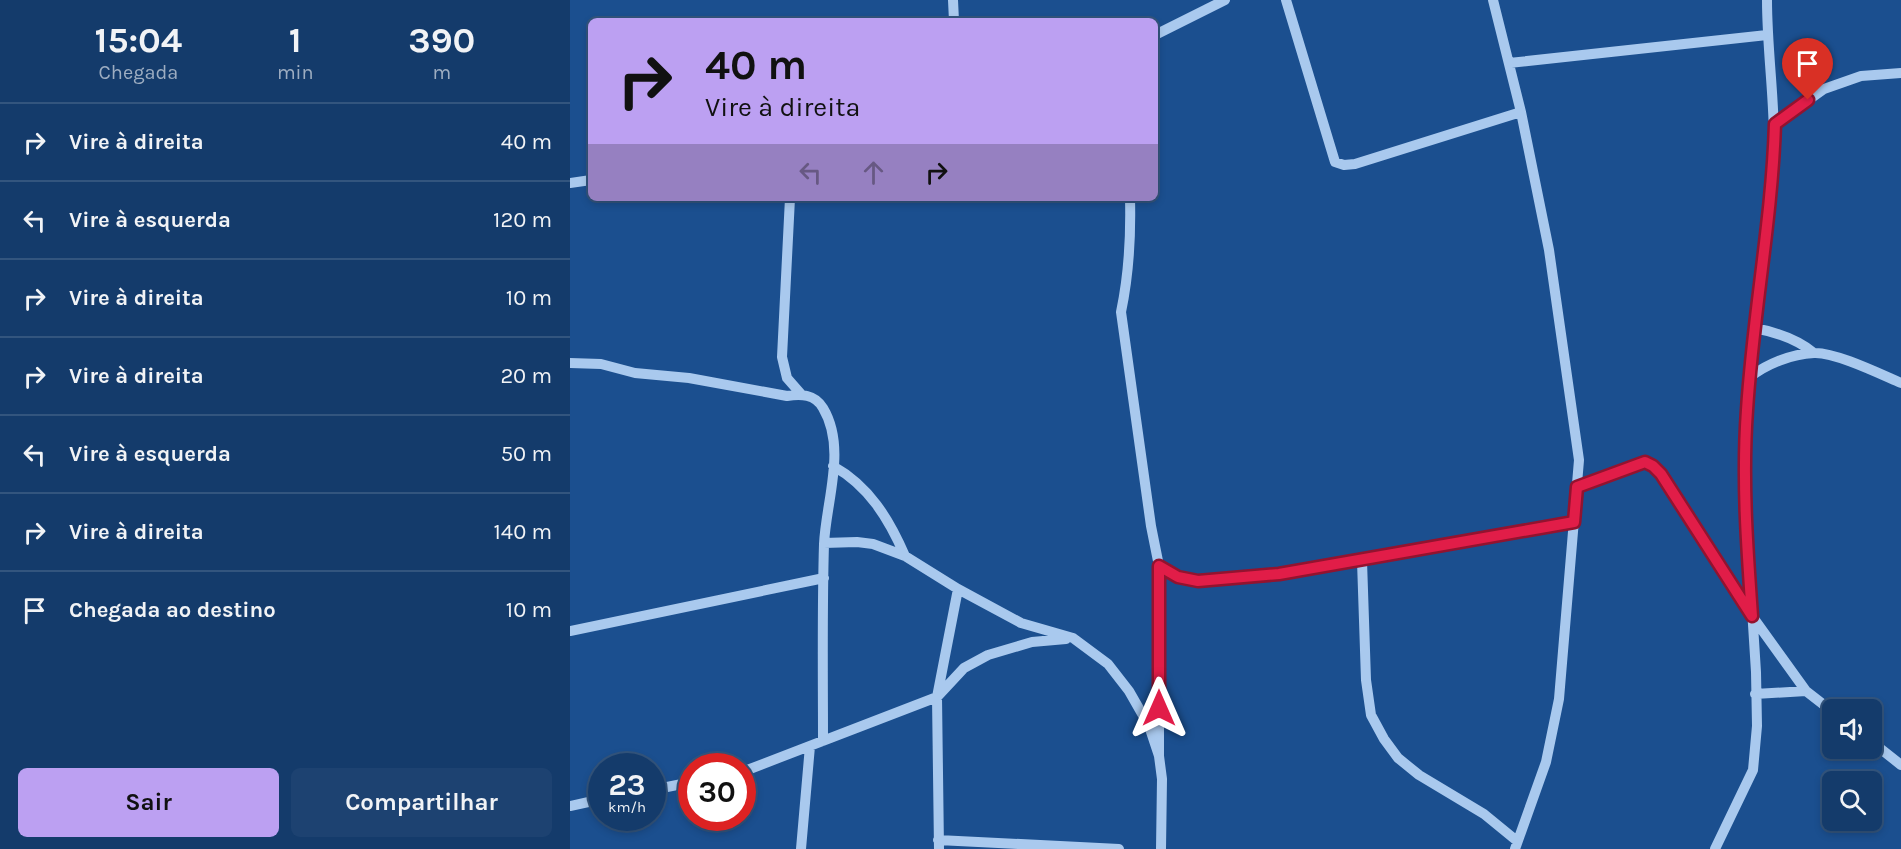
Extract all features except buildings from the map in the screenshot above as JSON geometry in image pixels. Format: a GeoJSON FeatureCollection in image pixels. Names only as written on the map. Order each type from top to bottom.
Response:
{"type":"FeatureCollection","features":[{"type":"Feature","properties":{"kind":"street"},"geometry":{"type":"LineString","coordinates":[[953,0],[954,18]]}},
{"type":"Feature","properties":{"kind":"street"},"geometry":{"type":"LineString","coordinates":[[1158,34],[1225,0]]}},
{"type":"Feature","properties":{"kind":"street"},"geometry":{"type":"LineString","coordinates":[[1286,0],[1335,162],[1344,165],[1355,164],[1521,112]]}},
{"type":"Feature","properties":{"kind":"street"},"geometry":{"type":"LineString","coordinates":[[1362,561],[1366,680],[1371,716],[1384,739],[1405,763],[1419,775],[1484,814],[1516,845],[1546,762],[1559,699],[1579,460],[1551,262],[1521,112],[1493,0]]}},
{"type":"Feature","properties":{"kind":"street"},"geometry":{"type":"LineString","coordinates":[[1715,849],[1753,770],[1757,726],[1756,672],[1744,482],[1750,377],[1769,206],[1775,124],[1767,35],[1767,0]]}},
{"type":"Feature","properties":{"kind":"street"},"geometry":{"type":"LineString","coordinates":[[1509,63],[1767,35]]}},
{"type":"Feature","properties":{"kind":"street"},"geometry":{"type":"LineString","coordinates":[[1775,124],[1824,89],[1861,76],[1901,73]]}},
{"type":"Feature","properties":{"kind":"street"},"geometry":{"type":"LineString","coordinates":[[570,183],[588,180]]}},
{"type":"Feature","properties":{"kind":"street"},"geometry":{"type":"LineString","coordinates":[[790,201],[782,357],[787,378],[801,394]]}},
{"type":"Feature","properties":{"kind":"street"},"geometry":{"type":"LineString","coordinates":[[1130,201],[1128,277],[1121,312],[1151,526],[1159,566],[1161,849]]}},
{"type":"Feature","properties":{"kind":"street"},"geometry":{"type":"LineString","coordinates":[[1755,328],[1776,332],[1804,345],[1814,353]]}},
{"type":"Feature","properties":{"kind":"street"},"geometry":{"type":"LineString","coordinates":[[1750,377],[1773,362],[1814,353],[1831,355],[1901,383]]}},
{"type":"Feature","properties":{"kind":"street"},"geometry":{"type":"LineString","coordinates":[[570,363],[602,364],[635,373],[688,378],[787,396],[801,394],[813,397],[823,407],[832,439],[833,466],[824,543],[823,741]]}},
{"type":"Feature","properties":{"kind":"street"},"geometry":{"type":"LineString","coordinates":[[1577,487],[1645,462],[1653,466],[1661,474],[1752,616],[1806,691],[1822,703]]}},
{"type":"Feature","properties":{"kind":"street"},"geometry":{"type":"LineString","coordinates":[[833,466],[851,476],[877,504],[896,534],[905,556]]}},
{"type":"Feature","properties":{"kind":"street"},"geometry":{"type":"LineString","coordinates":[[1159,566],[1178,577],[1198,581],[1279,574],[1574,522]]}},
{"type":"Feature","properties":{"kind":"street"},"geometry":{"type":"LineString","coordinates":[[824,543],[873,544],[905,556],[958,589],[1021,623],[1073,638],[1108,664],[1129,691],[1149,726],[1160,756]]}},
{"type":"Feature","properties":{"kind":"street"},"geometry":{"type":"LineString","coordinates":[[570,631],[824,578]]}},
{"type":"Feature","properties":{"kind":"street"},"geometry":{"type":"LineString","coordinates":[[958,589],[937,697],[939,845],[1119,849]]}},
{"type":"Feature","properties":{"kind":"street"},"geometry":{"type":"LineString","coordinates":[[756,767],[937,697],[964,669],[988,655],[1032,642],[1073,638]]}},
{"type":"Feature","properties":{"kind":"street"},"geometry":{"type":"LineString","coordinates":[[1755,694],[1806,691]]}},
{"type":"Feature","properties":{"kind":"street"},"geometry":{"type":"LineString","coordinates":[[801,849],[810,746]]}},
{"type":"Feature","properties":{"kind":"street"},"geometry":{"type":"LineString","coordinates":[[1882,750],[1901,765]]}},
{"type":"Feature","properties":{"kind":"street"},"geometry":{"type":"LineString","coordinates":[[570,806],[588,802]]}},
{"type":"Feature","properties":{"kind":"route"},"geometry":{"type":"LineString","coordinates":[[1159,708],[1159,566],[1178,577],[1198,581],[1279,574],[1574,522],[1577,487],[1645,462],[1661,474],[1752,616],[1744,482],[1747,410],[1774,162],[1775,124],[1808,100]]}}]}
